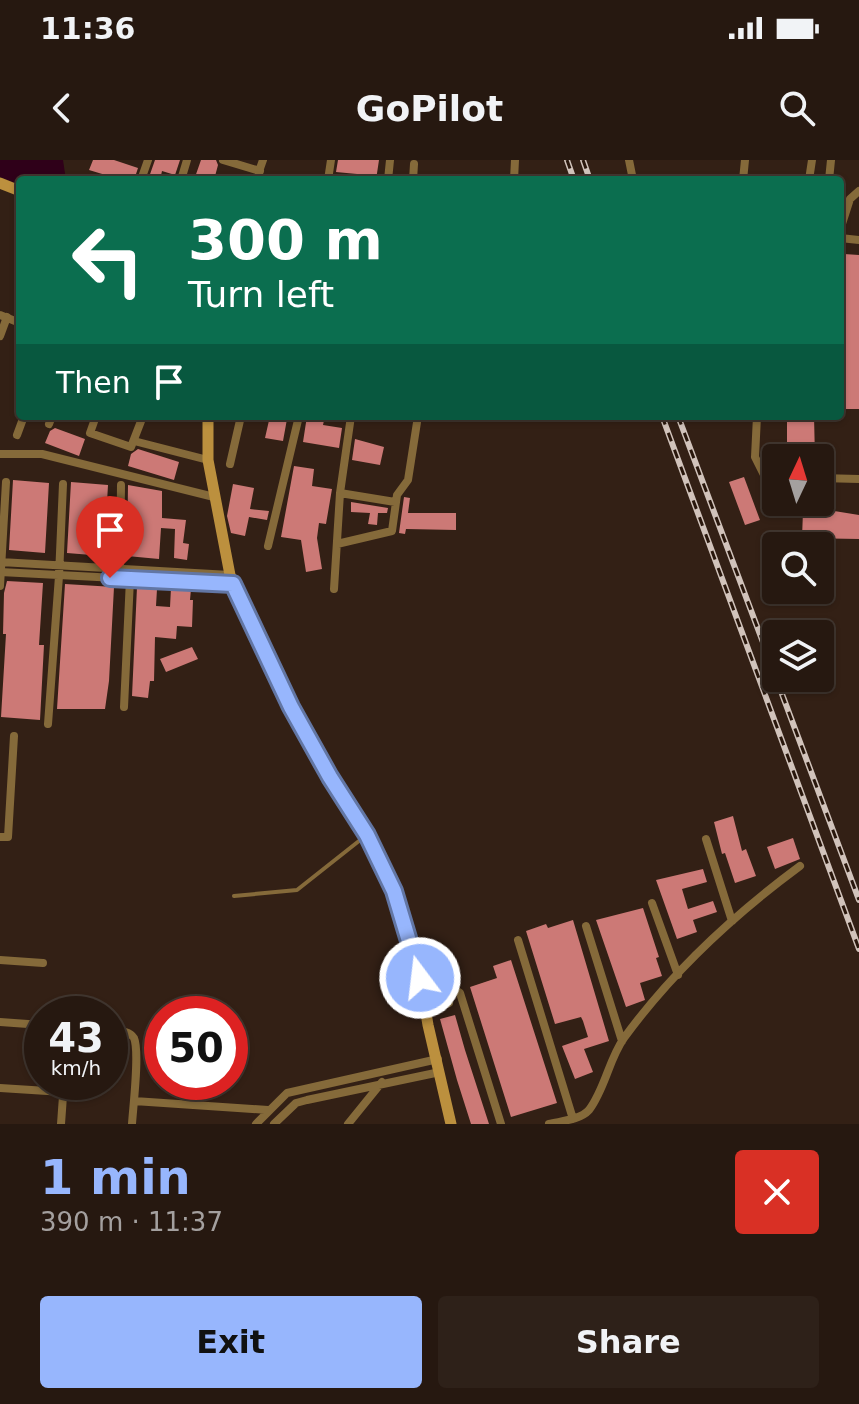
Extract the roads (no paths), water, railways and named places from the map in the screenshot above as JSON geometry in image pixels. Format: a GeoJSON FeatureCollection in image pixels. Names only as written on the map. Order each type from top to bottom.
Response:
{"type":"FeatureCollection","features":[{"type":"Feature","properties":{"kind":"main road"},"geometry":{"type":"LineString","coordinates":[[208,420],[208,460],[232,580],[291,707],[367,835],[394,891],[407,928],[451,1124]]}},
{"type":"Feature","properties":{"kind":"street"},"geometry":{"type":"LineString","coordinates":[[223,160],[258,176],[263,160]]}},
{"type":"Feature","properties":{"kind":"street"},"geometry":{"type":"LineString","coordinates":[[413,176],[414,164]]}},
{"type":"Feature","properties":{"kind":"street"},"geometry":{"type":"LineString","coordinates":[[844,218],[850,199],[859,191]]}},
{"type":"Feature","properties":{"kind":"street"},"geometry":{"type":"LineString","coordinates":[[0,336],[3,316]]}},
{"type":"Feature","properties":{"kind":"street"},"geometry":{"type":"LineString","coordinates":[[17,435],[23,420]]}},
{"type":"Feature","properties":{"kind":"street"},"geometry":{"type":"LineString","coordinates":[[95,420],[90,433],[131,447],[142,420]]}},
{"type":"Feature","properties":{"kind":"street"},"geometry":{"type":"LineString","coordinates":[[230,464],[240,420]]}},
{"type":"Feature","properties":{"kind":"street"},"geometry":{"type":"LineString","coordinates":[[268,546],[298,420]]}},
{"type":"Feature","properties":{"kind":"street"},"geometry":{"type":"LineString","coordinates":[[334,589],[340,493],[350,420]]}},
{"type":"Feature","properties":{"kind":"street"},"geometry":{"type":"LineString","coordinates":[[337,544],[392,531],[397,495],[408,480],[417,420]]}},
{"type":"Feature","properties":{"kind":"street"},"geometry":{"type":"LineString","coordinates":[[757,420],[755,457],[762,471]]}},
{"type":"Feature","properties":{"kind":"street"},"geometry":{"type":"LineString","coordinates":[[134,441],[208,460]]}},
{"type":"Feature","properties":{"kind":"street"},"geometry":{"type":"LineString","coordinates":[[0,454],[42,454],[214,497]]}},
{"type":"Feature","properties":{"kind":"street"},"geometry":{"type":"LineString","coordinates":[[834,478],[859,479]]}},
{"type":"Feature","properties":{"kind":"street"},"geometry":{"type":"LineString","coordinates":[[0,586],[6,482]]}},
{"type":"Feature","properties":{"kind":"street"},"geometry":{"type":"LineString","coordinates":[[48,724],[60,571],[63,484]]}},
{"type":"Feature","properties":{"kind":"street"},"geometry":{"type":"LineString","coordinates":[[120,570],[121,485]]}},
{"type":"Feature","properties":{"kind":"street"},"geometry":{"type":"LineString","coordinates":[[340,493],[395,502]]}},
{"type":"Feature","properties":{"kind":"street"},"geometry":{"type":"LineString","coordinates":[[1,562],[130,579],[232,580]]}},
{"type":"Feature","properties":{"kind":"street"},"geometry":{"type":"LineString","coordinates":[[0,572],[120,570],[232,580]]}},
{"type":"Feature","properties":{"kind":"street"},"geometry":{"type":"LineString","coordinates":[[124,707],[130,579]]}},
{"type":"Feature","properties":{"kind":"street"},"geometry":{"type":"LineString","coordinates":[[0,837],[8,837],[14,736]]}},
{"type":"Feature","properties":{"kind":"street"},"geometry":{"type":"LineString","coordinates":[[706,839],[732,921]]}},
{"type":"Feature","properties":{"kind":"street"},"geometry":{"type":"LineString","coordinates":[[549,1124],[573,1119],[590,1108],[622,1041],[678,975],[732,921],[800,866]]}},
{"type":"Feature","properties":{"kind":"street"},"geometry":{"type":"LineString","coordinates":[[652,903],[678,975]]}},
{"type":"Feature","properties":{"kind":"street"},"geometry":{"type":"LineString","coordinates":[[586,926],[622,1041]]}},
{"type":"Feature","properties":{"kind":"street"},"geometry":{"type":"LineString","coordinates":[[518,940],[573,1119]]}},
{"type":"Feature","properties":{"kind":"street"},"geometry":{"type":"LineString","coordinates":[[0,960],[43,963]]}},
{"type":"Feature","properties":{"kind":"street"},"geometry":{"type":"LineString","coordinates":[[425,1009],[449,1003],[447,993],[450,989],[460,993],[501,1124]]}},
{"type":"Feature","properties":{"kind":"street"},"geometry":{"type":"LineString","coordinates":[[0,1022],[24,1024]]}},
{"type":"Feature","properties":{"kind":"street"},"geometry":{"type":"LineString","coordinates":[[128,1033],[133,1038],[136,1056],[132,1124]]}},
{"type":"Feature","properties":{"kind":"street"},"geometry":{"type":"LineString","coordinates":[[274,1124],[296,1103],[439,1065]]}},
{"type":"Feature","properties":{"kind":"street"},"geometry":{"type":"LineString","coordinates":[[256,1124],[287,1093],[439,1065]]}},
{"type":"Feature","properties":{"kind":"street"},"geometry":{"type":"LineString","coordinates":[[348,1124],[382,1082]]}},
{"type":"Feature","properties":{"kind":"street"},"geometry":{"type":"LineString","coordinates":[[0,1088],[24,1090]]}},
{"type":"Feature","properties":{"kind":"street"},"geometry":{"type":"LineString","coordinates":[[61,1124],[62,1100]]}},
{"type":"Feature","properties":{"kind":"street"},"geometry":{"type":"LineString","coordinates":[[134,1101],[268,1110]]}},
{"type":"Feature","properties":{"kind":"lane"},"geometry":{"type":"LineString","coordinates":[[234,896],[297,890],[367,835]]}},
{"type":"Feature","properties":{"kind":"railway"},"geometry":{"type":"LineString","coordinates":[[567,160],[573,176]]}},
{"type":"Feature","properties":{"kind":"railway"},"geometry":{"type":"LineString","coordinates":[[583,160],[589,176]]}},
{"type":"Feature","properties":{"kind":"railway"},"geometry":{"type":"LineString","coordinates":[[663,420],[859,949]]}},
{"type":"Feature","properties":{"kind":"railway"},"geometry":{"type":"LineString","coordinates":[[680,420],[762,640]]}},
{"type":"Feature","properties":{"kind":"railway"},"geometry":{"type":"LineString","coordinates":[[781,692],[859,900]]}}]}
